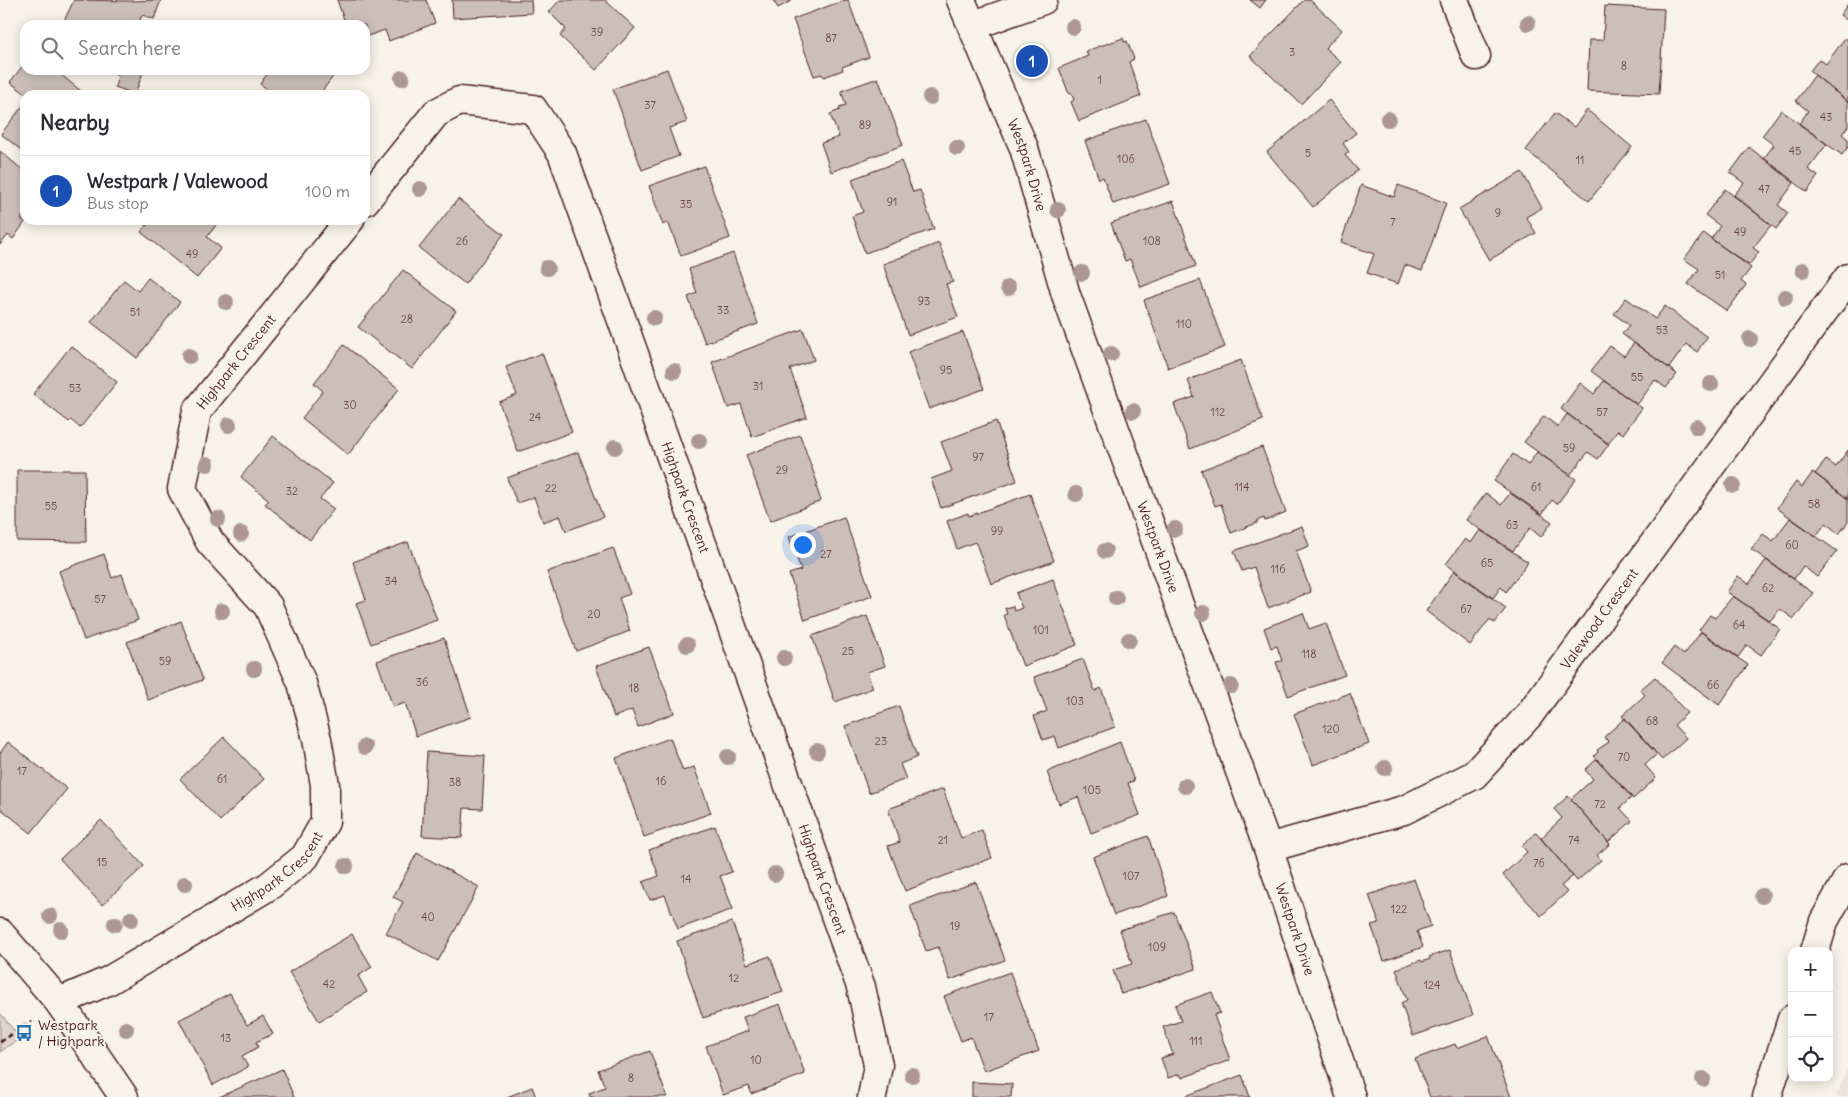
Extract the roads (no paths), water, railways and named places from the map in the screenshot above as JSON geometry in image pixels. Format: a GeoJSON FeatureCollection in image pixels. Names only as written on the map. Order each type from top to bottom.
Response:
{"type":"FeatureCollection","features":[{"type":"Feature","properties":{"kind":"street","name":"Westpark Drive"},"geometry":{"type":"LineString","coordinates":[[961,0],[1024,148],[1066,296],[1268,848],[1351,1097]]}},
{"type":"Feature","properties":{"kind":"street"},"geometry":{"type":"LineString","coordinates":[[972,26],[1043,0]]}},
{"type":"Feature","properties":{"kind":"street"},"geometry":{"type":"LineString","coordinates":[[1454,0],[1476,56]]}},
{"type":"Feature","properties":{"kind":"street","name":"Highpark Crescent"},"geometry":{"type":"LineString","coordinates":[[370,195],[436,113],[459,101],[533,109],[562,153],[861,986],[878,1065],[872,1097]]}},
{"type":"Feature","properties":{"kind":"street","name":"Highpark Crescent"},"geometry":{"type":"LineString","coordinates":[[59,1002],[108,981],[269,886],[305,857],[325,822],[325,785],[317,739],[302,683],[268,606],[210,542],[182,489],[197,411],[346,225]]}},
{"type":"Feature","properties":{"kind":"street","name":"Valewood Crescent"},"geometry":{"type":"LineString","coordinates":[[1268,848],[1404,810],[1474,775],[1529,715],[1848,278]]}},
{"type":"Feature","properties":{"kind":"street"},"geometry":{"type":"LineString","coordinates":[[1816,947],[1824,921],[1848,878]]}},
{"type":"Feature","properties":{"kind":"street"},"geometry":{"type":"LineString","coordinates":[[0,933],[59,1002],[124,1097]]}},
{"type":"Feature","properties":{"kind":"street"},"geometry":{"type":"LineString","coordinates":[[1767,1097],[1788,1031]]}},
{"type":"Feature","properties":{"kind":"place","name":"Westpark / Valewood"},"geometry":{"type":"Point","coordinates":[1032,61]}},
{"type":"Feature","properties":{"kind":"place","name":"Westpark / Highpark"},"geometry":{"type":"Point","coordinates":[24,1033]}}]}
